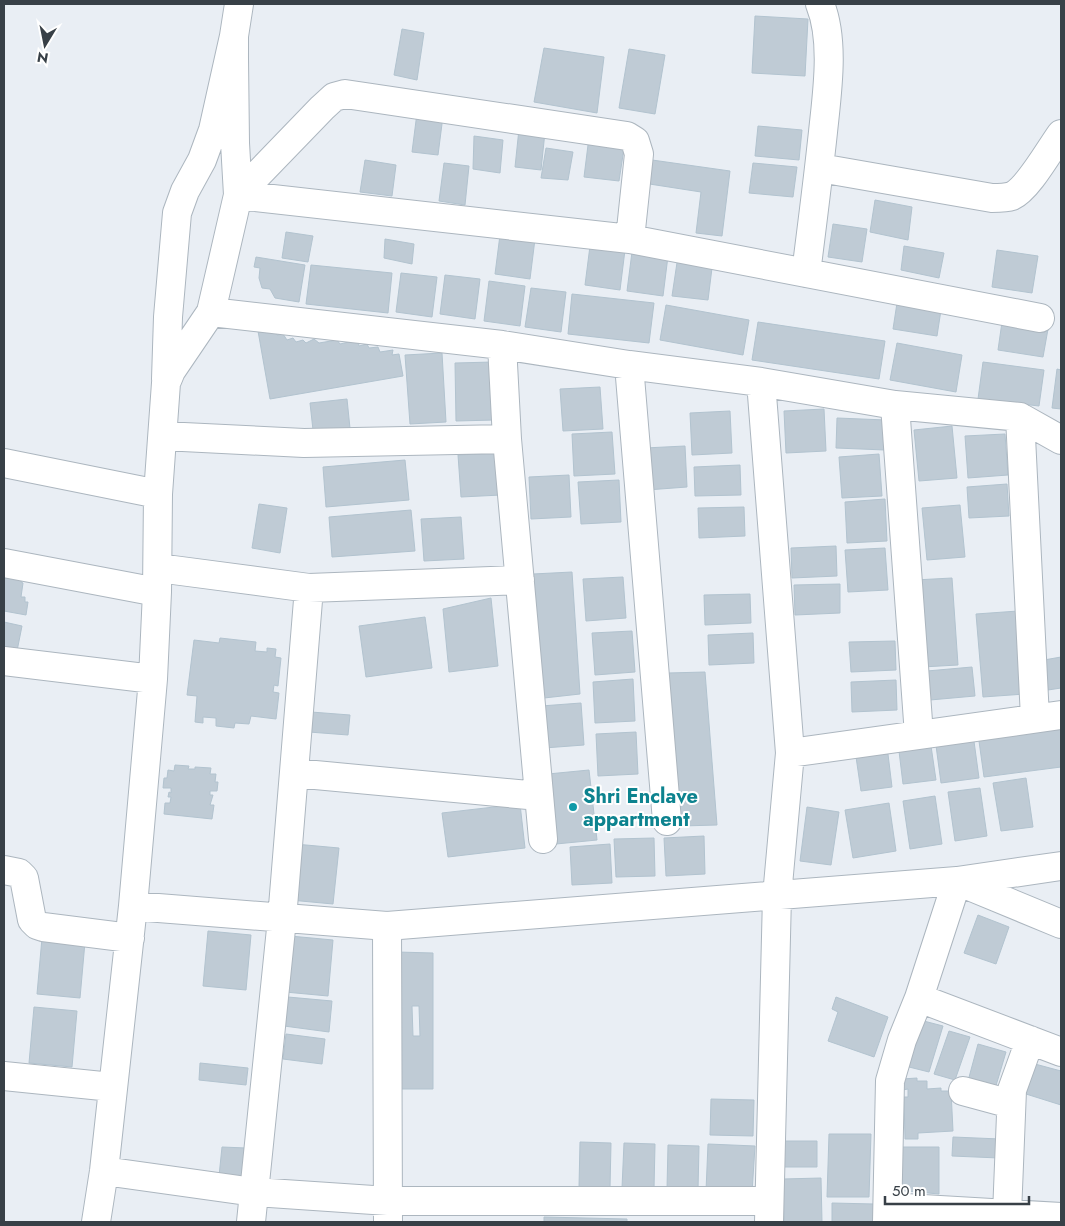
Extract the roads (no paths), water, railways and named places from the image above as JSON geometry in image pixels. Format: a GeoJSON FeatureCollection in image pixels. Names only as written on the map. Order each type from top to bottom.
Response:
{"type":"FeatureCollection","features":[{"type":"Feature","properties":{"kind":"street"},"geometry":{"type":"LineString","coordinates":[[96,1222],[104,1171],[130,938],[153,680],[158,494],[166,383],[170,287],[177,213],[185,191],[202,160],[213,130],[234,36],[239,4]]}},
{"type":"Feature","properties":{"kind":"street"},"geometry":{"type":"LineString","coordinates":[[806,273],[820,168],[828,72],[827,36],[820,4]]}},
{"type":"Feature","properties":{"kind":"street"},"geometry":{"type":"LineString","coordinates":[[166,383],[171,371],[211,312],[238,195],[235,143],[234,36]]}},
{"type":"Feature","properties":{"kind":"street"},"geometry":{"type":"LineString","coordinates":[[238,195],[328,102],[334,97],[345,94],[627,136],[635,140],[639,154],[630,239]]}},
{"type":"Feature","properties":{"kind":"street"},"geometry":{"type":"LineString","coordinates":[[820,168],[992,198],[1004,198],[1013,196],[1022,189],[1061,134]]}},
{"type":"Feature","properties":{"kind":"street"},"geometry":{"type":"LineString","coordinates":[[238,195],[630,239],[1040,318]]}},
{"type":"Feature","properties":{"kind":"street"},"geometry":{"type":"LineString","coordinates":[[211,312],[502,345],[629,365],[760,382],[895,405],[1020,417],[1061,440]]}},
{"type":"Feature","properties":{"kind":"street"},"geometry":{"type":"LineString","coordinates":[[502,345],[507,439],[543,839]]}},
{"type":"Feature","properties":{"kind":"street"},"geometry":{"type":"LineString","coordinates":[[629,365],[667,821]]}},
{"type":"Feature","properties":{"kind":"street"},"geometry":{"type":"LineString","coordinates":[[104,1171],[388,1212],[769,1212],[777,896],[790,752],[760,382]]}},
{"type":"Feature","properties":{"kind":"street"},"geometry":{"type":"LineString","coordinates":[[895,405],[919,735]]}},
{"type":"Feature","properties":{"kind":"street"},"geometry":{"type":"LineString","coordinates":[[1020,417],[1035,718]]}},
{"type":"Feature","properties":{"kind":"street"},"geometry":{"type":"LineString","coordinates":[[162,436],[304,443],[507,439]]}},
{"type":"Feature","properties":{"kind":"street"},"geometry":{"type":"LineString","coordinates":[[4,464],[158,494]]}},
{"type":"Feature","properties":{"kind":"street"},"geometry":{"type":"LineString","coordinates":[[4,563],[157,580],[309,588],[520,580]]}},
{"type":"Feature","properties":{"kind":"street"},"geometry":{"type":"LineString","coordinates":[[251,1222],[282,919],[309,588]]}},
{"type":"Feature","properties":{"kind":"street"},"geometry":{"type":"LineString","coordinates":[[4,662],[153,680]]}},
{"type":"Feature","properties":{"kind":"street"},"geometry":{"type":"LineString","coordinates":[[790,752],[1061,714]]}},
{"type":"Feature","properties":{"kind":"street"},"geometry":{"type":"LineString","coordinates":[[294,773],[539,796]]}},
{"type":"Feature","properties":{"kind":"street"},"geometry":{"type":"LineString","coordinates":[[133,906],[387,926],[958,881],[1061,866]]}},
{"type":"Feature","properties":{"kind":"street"},"geometry":{"type":"LineString","coordinates":[[4,870],[19,873],[24,878],[32,920],[37,925],[130,938]]}},
{"type":"Feature","properties":{"kind":"street"},"geometry":{"type":"LineString","coordinates":[[958,881],[1061,924]]}},
{"type":"Feature","properties":{"kind":"street"},"geometry":{"type":"LineString","coordinates":[[958,881],[919,998],[899,1047],[890,1081],[888,1215],[1007,1214],[1061,1217]]}},
{"type":"Feature","properties":{"kind":"street"},"geometry":{"type":"LineString","coordinates":[[387,926],[388,1212]]}},
{"type":"Feature","properties":{"kind":"street"},"geometry":{"type":"LineString","coordinates":[[919,998],[1061,1052]]}},
{"type":"Feature","properties":{"kind":"street"},"geometry":{"type":"LineString","coordinates":[[1007,1214],[1011,1104],[1016,1077],[1030,1040]]}},
{"type":"Feature","properties":{"kind":"street"},"geometry":{"type":"LineString","coordinates":[[4,1076],[112,1087]]}},
{"type":"Feature","properties":{"kind":"street"},"geometry":{"type":"LineString","coordinates":[[963,1091],[1011,1104]]}},
{"type":"Feature","properties":{"kind":"place","name":"Shri Enclave appartment"},"geometry":{"type":"Point","coordinates":[573,807]}}]}
